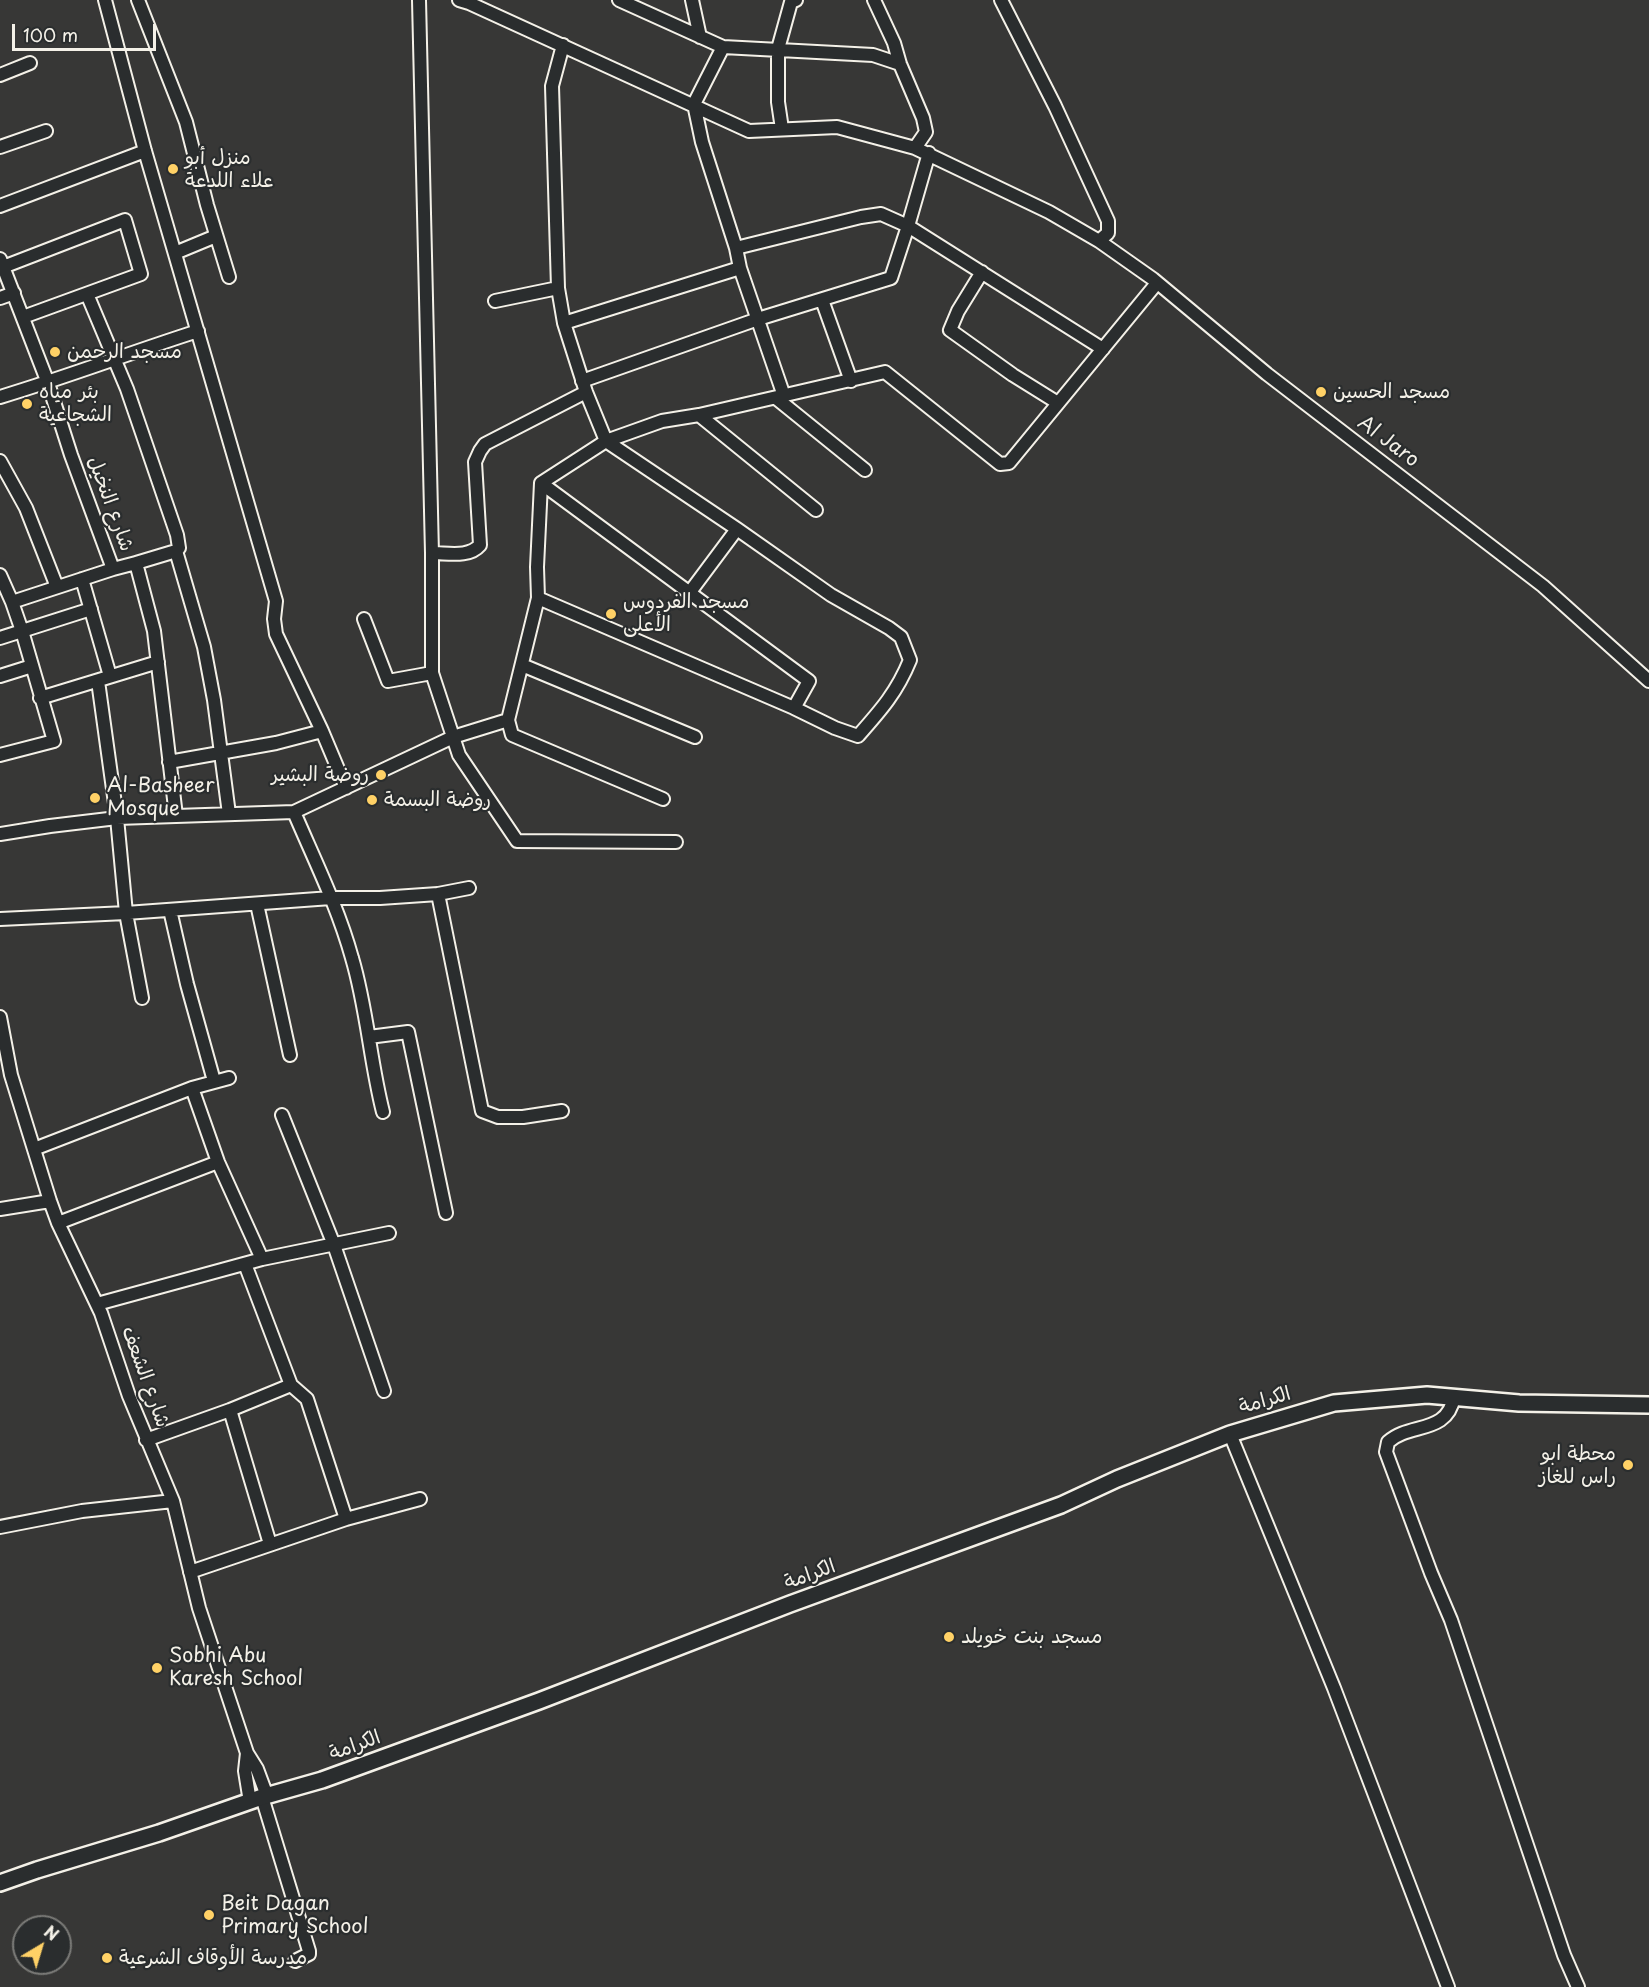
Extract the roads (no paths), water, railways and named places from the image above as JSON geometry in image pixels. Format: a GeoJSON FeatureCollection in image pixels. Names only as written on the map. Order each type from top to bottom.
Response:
{"type":"FeatureCollection","features":[{"type":"Feature","properties":{"kind":"main road","name":"الكرامة"},"geometry":{"type":"LineString","coordinates":[[0,1883],[159,1833],[259,1798],[322,1780],[1061,1505],[1117,1479],[1230,1434],[1334,1403],[1427,1395],[1519,1403],[1649,1405]]}},
{"type":"Feature","properties":{"kind":"street"},"geometry":{"type":"LineString","coordinates":[[105,0],[145,151],[276,601],[274,619],[276,634],[346,788]]}},
{"type":"Feature","properties":{"kind":"street"},"geometry":{"type":"LineString","coordinates":[[138,0],[186,122],[229,277]]}},
{"type":"Feature","properties":{"kind":"street"},"geometry":{"type":"LineString","coordinates":[[419,0],[432,554],[432,674],[459,755],[517,841],[676,842]]}},
{"type":"Feature","properties":{"kind":"street","name":"Al Jaro"},"geometry":{"type":"LineString","coordinates":[[459,0],[749,130],[837,127],[915,148],[1049,212],[1099,241],[1157,282],[1284,387],[1543,586],[1649,681]]}},
{"type":"Feature","properties":{"kind":"street"},"geometry":{"type":"LineString","coordinates":[[619,0],[723,48],[873,55],[900,64]]}},
{"type":"Feature","properties":{"kind":"street"},"geometry":{"type":"LineString","coordinates":[[692,0],[700,37]]}},
{"type":"Feature","properties":{"kind":"street"},"geometry":{"type":"LineString","coordinates":[[782,129],[778,102],[778,49],[791,2],[796,0]]}},
{"type":"Feature","properties":{"kind":"street"},"geometry":{"type":"LineString","coordinates":[[874,0],[894,43],[900,64],[923,118],[926,132],[915,148]]}},
{"type":"Feature","properties":{"kind":"street"},"geometry":{"type":"LineString","coordinates":[[1000,0],[1055,105],[1108,221],[1108,233],[1099,241]]}},
{"type":"Feature","properties":{"kind":"street"},"geometry":{"type":"LineString","coordinates":[[538,598],[858,736],[900,684],[910,660],[901,637],[889,628],[831,595],[606,441],[584,387],[564,323],[558,288],[552,86],[563,45]]}},
{"type":"Feature","properties":{"kind":"street"},"geometry":{"type":"LineString","coordinates":[[723,48],[694,104],[702,142],[780,397],[865,470]]}},
{"type":"Feature","properties":{"kind":"street"},"geometry":{"type":"LineString","coordinates":[[0,75],[30,63]]}},
{"type":"Feature","properties":{"kind":"street"},"geometry":{"type":"LineString","coordinates":[[0,147],[46,131]]}},
{"type":"Feature","properties":{"kind":"street"},"geometry":{"type":"LineString","coordinates":[[0,206],[145,151]]}},
{"type":"Feature","properties":{"kind":"street"},"geometry":{"type":"LineString","coordinates":[[432,554],[465,553],[475,550],[480,545],[475,462],[485,444],[584,387],[758,319],[891,278],[929,153]]}},
{"type":"Feature","properties":{"kind":"street"},"geometry":{"type":"LineString","coordinates":[[736,248],[881,214],[908,226],[1103,349]]}},
{"type":"Feature","properties":{"kind":"street"},"geometry":{"type":"LineString","coordinates":[[2,263],[125,220],[141,274],[23,317]]}},
{"type":"Feature","properties":{"kind":"street"},"geometry":{"type":"LineString","coordinates":[[175,253],[216,236]]}},
{"type":"Feature","properties":{"kind":"street","name":"شارع النخيل"},"geometry":{"type":"LineString","coordinates":[[2,263],[48,383],[71,455],[113,569],[136,563],[154,631],[176,816]]}},
{"type":"Feature","properties":{"kind":"street"},"geometry":{"type":"LineString","coordinates":[[564,323],[740,268]]}},
{"type":"Feature","properties":{"kind":"street"},"geometry":{"type":"LineString","coordinates":[[982,272],[958,311],[950,330],[1013,375],[1058,403]]}},
{"type":"Feature","properties":{"kind":"street"},"geometry":{"type":"LineString","coordinates":[[542,483],[606,441],[662,421],[699,415],[885,372],[1000,464],[1009,463],[1157,282]]}},
{"type":"Feature","properties":{"kind":"street"},"geometry":{"type":"LineString","coordinates":[[495,301],[558,288]]}},
{"type":"Feature","properties":{"kind":"street"},"geometry":{"type":"LineString","coordinates":[[0,298],[14,293]]}},
{"type":"Feature","properties":{"kind":"street"},"geometry":{"type":"LineString","coordinates":[[87,294],[115,357],[177,535],[179,548],[176,551],[136,563]]}},
{"type":"Feature","properties":{"kind":"street"},"geometry":{"type":"LineString","coordinates":[[822,300],[851,381]]}},
{"type":"Feature","properties":{"kind":"street"},"geometry":{"type":"LineString","coordinates":[[0,397],[48,383],[115,357],[198,330]]}},
{"type":"Feature","properties":{"kind":"street"},"geometry":{"type":"LineString","coordinates":[[699,415],[816,510]]}},
{"type":"Feature","properties":{"kind":"street"},"geometry":{"type":"LineString","coordinates":[[0,460],[26,508],[57,587]]}},
{"type":"Feature","properties":{"kind":"street"},"geometry":{"type":"LineString","coordinates":[[542,483],[808,681],[794,708]]}},
{"type":"Feature","properties":{"kind":"street"},"geometry":{"type":"LineString","coordinates":[[542,483],[537,567],[538,598],[508,720],[512,735],[663,799]]}},
{"type":"Feature","properties":{"kind":"street"},"geometry":{"type":"LineString","coordinates":[[690,592],[737,529]]}},
{"type":"Feature","properties":{"kind":"street"},"geometry":{"type":"LineString","coordinates":[[176,551],[204,647],[214,700],[229,814]]}},
{"type":"Feature","properties":{"kind":"street"},"geometry":{"type":"LineString","coordinates":[[12,602],[113,569]]}},
{"type":"Feature","properties":{"kind":"street"},"geometry":{"type":"LineString","coordinates":[[82,579],[110,676]]}},
{"type":"Feature","properties":{"kind":"street"},"geometry":{"type":"LineString","coordinates":[[0,755],[54,741],[22,631],[1,580]]}},
{"type":"Feature","properties":{"kind":"street"},"geometry":{"type":"LineString","coordinates":[[0,638],[91,609]]}},
{"type":"Feature","properties":{"kind":"street"},"geometry":{"type":"LineString","coordinates":[[364,619],[388,681],[432,674]]}},
{"type":"Feature","properties":{"kind":"street"},"geometry":{"type":"LineString","coordinates":[[40,698],[158,662]]}},
{"type":"Feature","properties":{"kind":"street"},"geometry":{"type":"LineString","coordinates":[[522,665],[694,737]]}},
{"type":"Feature","properties":{"kind":"street"},"geometry":{"type":"LineString","coordinates":[[0,676],[32,666]]}},
{"type":"Feature","properties":{"kind":"street"},"geometry":{"type":"LineString","coordinates":[[98,681],[117,818],[126,913],[142,998]]}},
{"type":"Feature","properties":{"kind":"street"},"geometry":{"type":"LineString","coordinates":[[0,834],[117,818],[294,812],[453,737],[508,720]]}},
{"type":"Feature","properties":{"kind":"street"},"geometry":{"type":"LineString","coordinates":[[169,762],[220,754],[322,731]]}},
{"type":"Feature","properties":{"kind":"street"},"geometry":{"type":"LineString","coordinates":[[294,812],[331,898],[352,958],[383,1112]]}},
{"type":"Feature","properties":{"kind":"street"},"geometry":{"type":"LineString","coordinates":[[0,919],[126,913],[331,898],[380,898],[438,894],[469,888]]}},
{"type":"Feature","properties":{"kind":"street"},"geometry":{"type":"LineString","coordinates":[[438,894],[482,1111],[498,1118],[523,1117],[562,1110]]}},
{"type":"Feature","properties":{"kind":"street"},"geometry":{"type":"LineString","coordinates":[[257,904],[290,1055]]}},
{"type":"Feature","properties":{"kind":"street"},"geometry":{"type":"LineString","coordinates":[[170,910],[187,984],[214,1081]]}},
{"type":"Feature","properties":{"kind":"street","name":"شارع الشعف"},"geometry":{"type":"LineString","coordinates":[[0,1017],[1,1032],[11,1075],[58,1224],[97,1304],[129,1396],[172,1500],[199,1608],[247,1753],[257,1769],[259,1798]]}},
{"type":"Feature","properties":{"kind":"street"},"geometry":{"type":"LineString","coordinates":[[369,1037],[408,1032],[446,1213]]}},
{"type":"Feature","properties":{"kind":"street"},"geometry":{"type":"LineString","coordinates":[[34,1149],[192,1088],[230,1078]]}},
{"type":"Feature","properties":{"kind":"street"},"geometry":{"type":"LineString","coordinates":[[192,1088],[218,1162],[262,1259]]}},
{"type":"Feature","properties":{"kind":"street"},"geometry":{"type":"LineString","coordinates":[[282,1115],[334,1245],[384,1390]]}},
{"type":"Feature","properties":{"kind":"street"},"geometry":{"type":"LineString","coordinates":[[58,1224],[218,1162]]}},
{"type":"Feature","properties":{"kind":"street"},"geometry":{"type":"LineString","coordinates":[[0,1209],[50,1201]]}},
{"type":"Feature","properties":{"kind":"street"},"geometry":{"type":"LineString","coordinates":[[97,1304],[262,1259],[389,1233]]}},
{"type":"Feature","properties":{"kind":"street"},"geometry":{"type":"LineString","coordinates":[[245,1264],[291,1385],[307,1399],[346,1519]]}},
{"type":"Feature","properties":{"kind":"street"},"geometry":{"type":"LineString","coordinates":[[146,1440],[291,1385]]}},
{"type":"Feature","properties":{"kind":"street"},"geometry":{"type":"LineString","coordinates":[[1454,1397],[1449,1414],[1432,1425],[1396,1434],[1388,1442],[1386,1452],[1451,1620],[1564,1955],[1578,1987]]}},
{"type":"Feature","properties":{"kind":"street"},"geometry":{"type":"LineString","coordinates":[[230,1410],[270,1544]]}},
{"type":"Feature","properties":{"kind":"street"},"geometry":{"type":"LineString","coordinates":[[1230,1434],[1334,1688],[1448,1987]]}},
{"type":"Feature","properties":{"kind":"street"},"geometry":{"type":"LineString","coordinates":[[190,1572],[346,1519],[420,1499]]}},
{"type":"Feature","properties":{"kind":"street"},"geometry":{"type":"LineString","coordinates":[[0,1527],[82,1511],[172,1500]]}},
{"type":"Feature","properties":{"kind":"street","name":"شارع الشعف"},"geometry":{"type":"LineString","coordinates":[[247,1753],[245,1771],[259,1798]]}},
{"type":"Feature","properties":{"kind":"street"},"geometry":{"type":"LineString","coordinates":[[259,1798],[309,1951],[306,1956],[296,1961]]}},
{"type":"Feature","properties":{"kind":"place","name":"منزل أبو علاء اللدعة"},"geometry":{"type":"Point","coordinates":[173,169]}},
{"type":"Feature","properties":{"kind":"place","name":"مسجد الرحمن"},"geometry":{"type":"Point","coordinates":[55,352]}},
{"type":"Feature","properties":{"kind":"place","name":"مسجد الحسين"},"geometry":{"type":"Point","coordinates":[1321,392]}},
{"type":"Feature","properties":{"kind":"place","name":"بئر مياه الشجاعية"},"geometry":{"type":"Point","coordinates":[27,404]}},
{"type":"Feature","properties":{"kind":"place","name":"مسجد الفردوس الأعلى"},"geometry":{"type":"Point","coordinates":[611,614]}},
{"type":"Feature","properties":{"kind":"place","name":"روضة البشير"},"geometry":{"type":"Point","coordinates":[381,775]}},
{"type":"Feature","properties":{"kind":"place","name":"Al-Basheer Mosque"},"geometry":{"type":"Point","coordinates":[95,798]}},
{"type":"Feature","properties":{"kind":"place","name":"روضة البسمة"},"geometry":{"type":"Point","coordinates":[372,800]}},
{"type":"Feature","properties":{"kind":"place","name":"محطة ابو راس للغاز"},"geometry":{"type":"Point","coordinates":[1628,1465]}},
{"type":"Feature","properties":{"kind":"place","name":"مسجد بنت خويلد"},"geometry":{"type":"Point","coordinates":[949,1637]}},
{"type":"Feature","properties":{"kind":"place","name":"Sobhi Abu Karesh School"},"geometry":{"type":"Point","coordinates":[157,1668]}},
{"type":"Feature","properties":{"kind":"place","name":"Beit Dagan Primary School"},"geometry":{"type":"Point","coordinates":[209,1915]}},
{"type":"Feature","properties":{"kind":"place","name":"مدرسة الأوقاف الشرعية"},"geometry":{"type":"Point","coordinates":[107,1958]}}]}
